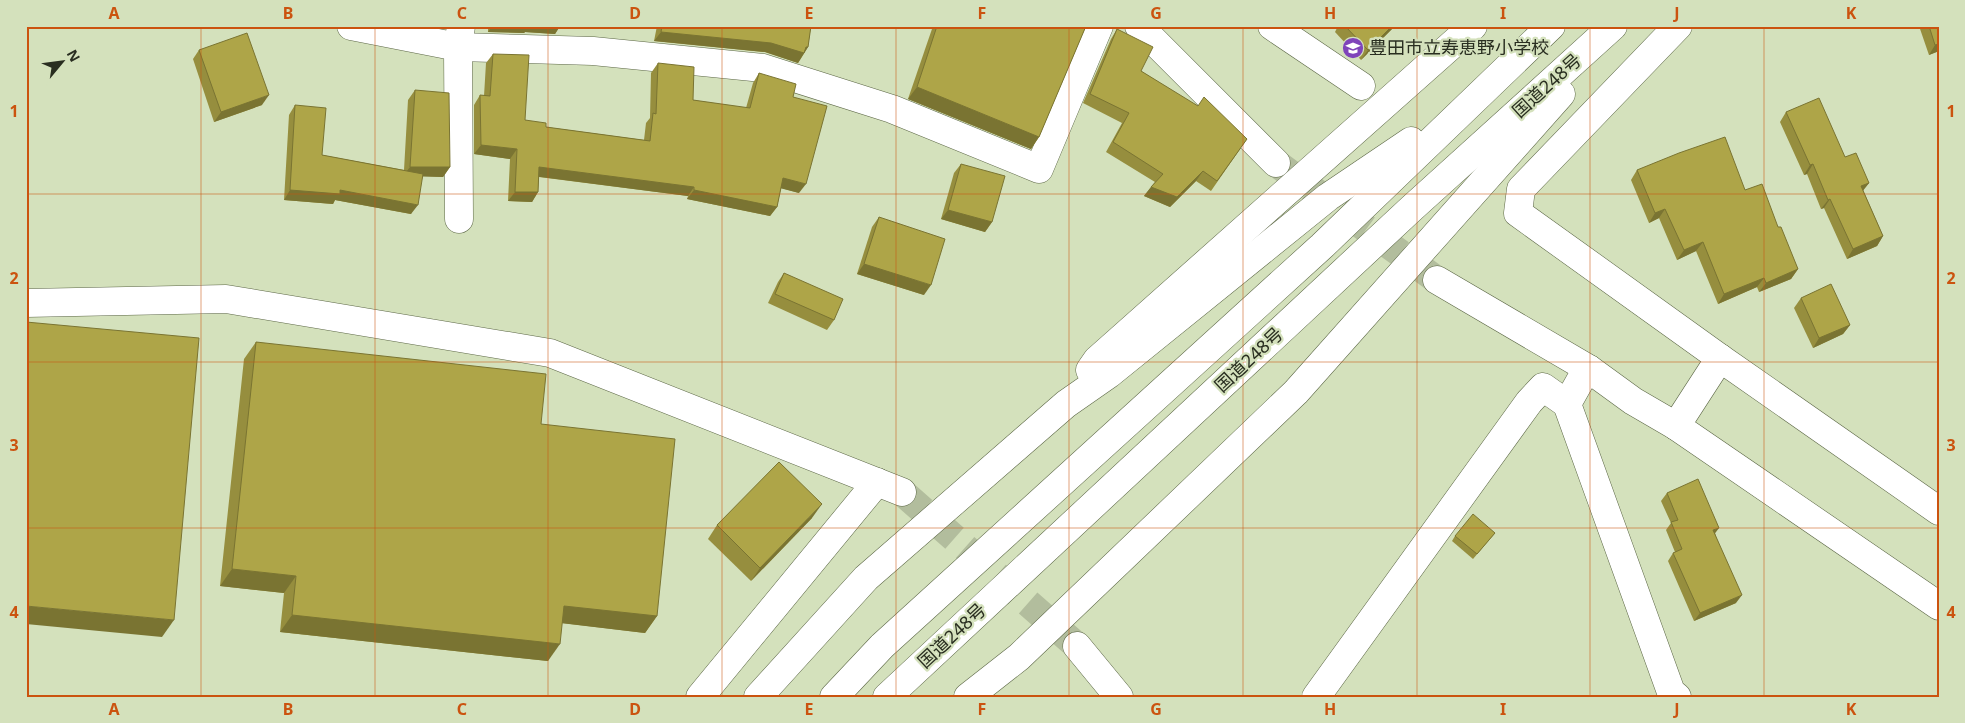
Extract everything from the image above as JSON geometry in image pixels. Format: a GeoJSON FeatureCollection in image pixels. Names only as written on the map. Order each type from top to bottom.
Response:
{"type":"FeatureCollection","features":[{"type":"Feature","properties":{"kind":"main road"},"geometry":{"type":"LineString","coordinates":[[351,26],[763,68],[892,109],[1039,169],[1099,26]]}},
{"type":"Feature","properties":{"kind":"main road"},"geometry":{"type":"LineString","coordinates":[[1139,26],[1276,163]]}},
{"type":"Feature","properties":{"kind":"main road"},"geometry":{"type":"LineString","coordinates":[[1272,26],[1361,86]]}},
{"type":"Feature","properties":{"kind":"main road"},"geometry":{"type":"LineString","coordinates":[[1066,404],[1097,360],[1473,26]]}},
{"type":"Feature","properties":{"kind":"main road","name":"国道248号"},"geometry":{"type":"LineString","coordinates":[[834,697],[882,646],[1322,246],[1372,182],[1484,90],[1551,26]]}},
{"type":"Feature","properties":{"kind":"main road","name":"国道248号"},"geometry":{"type":"LineString","coordinates":[[887,697],[1412,208],[1612,26]]}},
{"type":"Feature","properties":{"kind":"main road"},"geometry":{"type":"LineString","coordinates":[[968,697],[1018,657],[1296,392],[1623,26]]}},
{"type":"Feature","properties":{"kind":"main road"},"geometry":{"type":"LineString","coordinates":[[1678,26],[1521,189],[1518,213],[1720,358],[1939,511]]}},
{"type":"Feature","properties":{"kind":"main road"},"geometry":{"type":"LineString","coordinates":[[460,36],[460,219]]}},
{"type":"Feature","properties":{"kind":"main road"},"geometry":{"type":"LineString","coordinates":[[758,697],[866,578],[1066,404],[1108,374],[1328,196],[1372,182]]}},
{"type":"Feature","properties":{"kind":"main road"},"geometry":{"type":"LineString","coordinates":[[1436,280],[1589,369],[1633,401],[1676,426],[1939,606]]}},
{"type":"Feature","properties":{"kind":"main road"},"geometry":{"type":"LineString","coordinates":[[26,303],[226,299],[550,353],[902,492]]}},
{"type":"Feature","properties":{"kind":"main road"},"geometry":{"type":"LineString","coordinates":[[1676,426],[1720,358]]}},
{"type":"Feature","properties":{"kind":"main road"},"geometry":{"type":"LineString","coordinates":[[1567,404],[1589,369]]}},
{"type":"Feature","properties":{"kind":"main road"},"geometry":{"type":"LineString","coordinates":[[1316,697],[1529,402],[1543,387],[1567,404],[1671,692],[1677,697]]}},
{"type":"Feature","properties":{"kind":"main road"},"geometry":{"type":"LineString","coordinates":[[700,697],[877,482]]}},
{"type":"Feature","properties":{"kind":"main road"},"geometry":{"type":"LineString","coordinates":[[1077,646],[1119,697]]}},
{"type":"Feature","properties":{"kind":"building"},"geometry":{"type":"Polygon","coordinates":[[[662,26],[811,26],[808,47],[806,47],[804,53],[771,43],[661,32],[662,26]]]}},
{"type":"Feature","properties":{"kind":"building"},"geometry":{"type":"Polygon","coordinates":[[[937,26],[1086,26],[1039,137],[917,87],[937,26]]]}},
{"type":"Feature","properties":{"kind":"building"},"geometry":{"type":"Polygon","coordinates":[[[1345,26],[1392,26],[1368,50],[1345,26]]]}},
{"type":"Feature","properties":{"kind":"building"},"geometry":{"type":"Polygon","coordinates":[[[1929,26],[1939,26],[1939,44],[1935,45],[1929,26]]]}},
{"type":"Feature","properties":{"kind":"building"},"geometry":{"type":"Polygon","coordinates":[[[1117,29],[1153,47],[1141,71],[1198,106],[1204,97],[1247,139],[1217,181],[1203,171],[1177,197],[1151,187],[1163,174],[1113,142],[1129,113],[1090,94],[1117,29]]]}},
{"type":"Feature","properties":{"kind":"building"},"geometry":{"type":"Polygon","coordinates":[[[247,33],[269,95],[221,112],[199,50],[247,33]]]}},
{"type":"Feature","properties":{"kind":"building"},"geometry":{"type":"Polygon","coordinates":[[[493,54],[529,55],[525,120],[546,123],[546,127],[650,141],[653,113],[656,114],[658,63],[694,67],[693,100],[750,108],[759,73],[796,84],[793,97],[827,106],[806,184],[783,178],[777,207],[694,190],[694,187],[539,167],[538,192],[515,192],[517,149],[481,145],[480,95],[490,96],[493,54]]]}},
{"type":"Feature","properties":{"kind":"building"},"geometry":{"type":"Polygon","coordinates":[[[415,90],[449,93],[450,167],[410,167],[415,90]]]}},
{"type":"Feature","properties":{"kind":"building"},"geometry":{"type":"Polygon","coordinates":[[[1819,98],[1845,157],[1856,153],[1869,183],[1861,186],[1883,236],[1853,249],[1830,199],[1828,200],[1813,164],[1810,165],[1786,112],[1819,98]]]}},
{"type":"Feature","properties":{"kind":"building"},"geometry":{"type":"Polygon","coordinates":[[[295,105],[326,108],[322,155],[423,174],[418,205],[340,190],[340,194],[290,190],[295,105]]]}},
{"type":"Feature","properties":{"kind":"building"},"geometry":{"type":"Polygon","coordinates":[[[1725,137],[1745,190],[1762,184],[1778,227],[1781,227],[1798,269],[1766,283],[1764,278],[1724,294],[1703,242],[1684,250],[1665,209],[1655,213],[1637,170],[1725,137]]]}},
{"type":"Feature","properties":{"kind":"building"},"geometry":{"type":"Polygon","coordinates":[[[961,164],[1005,176],[992,222],[948,210],[961,164]]]}},
{"type":"Feature","properties":{"kind":"building"},"geometry":{"type":"Polygon","coordinates":[[[879,217],[945,239],[931,285],[864,264],[879,217]]]}},
{"type":"Feature","properties":{"kind":"building"},"geometry":{"type":"Polygon","coordinates":[[[784,273],[843,299],[834,320],[775,294],[784,273]]]}},
{"type":"Feature","properties":{"kind":"building"},"geometry":{"type":"Polygon","coordinates":[[[1831,284],[1850,325],[1819,338],[1801,298],[1831,284]]]}},
{"type":"Feature","properties":{"kind":"building"},"geometry":{"type":"Polygon","coordinates":[[[26,322],[199,338],[174,620],[26,606],[26,322]]]}},
{"type":"Feature","properties":{"kind":"building"},"geometry":{"type":"Polygon","coordinates":[[[256,342],[546,374],[541,424],[675,439],[657,616],[564,606],[560,644],[292,615],[296,576],[232,569],[256,342]]]}},
{"type":"Feature","properties":{"kind":"building"},"geometry":{"type":"Polygon","coordinates":[[[779,462],[822,504],[760,568],[717,525],[779,462]]]}},
{"type":"Feature","properties":{"kind":"building"},"geometry":{"type":"Polygon","coordinates":[[[1698,479],[1719,528],[1713,530],[1742,595],[1700,613],[1673,553],[1682,549],[1671,522],[1678,520],[1667,493],[1698,479]]]}},
{"type":"Feature","properties":{"kind":"building"},"geometry":{"type":"Polygon","coordinates":[[[1473,514],[1495,533],[1477,554],[1455,536],[1473,514]]]}},
{"type":"Feature","properties":{"kind":"tunnel"},"geometry":{"type":"LineString","coordinates":[[1276,163],[1437,280]]}},
{"type":"Feature","properties":{"kind":"tunnel"},"geometry":{"type":"LineString","coordinates":[[902,492],[1077,646]]}},
{"type":"Feature","properties":{"kind":"place","name":"豊田市立寿恵野小学校"},"geometry":{"type":"Point","coordinates":[1353,48]}}]}
